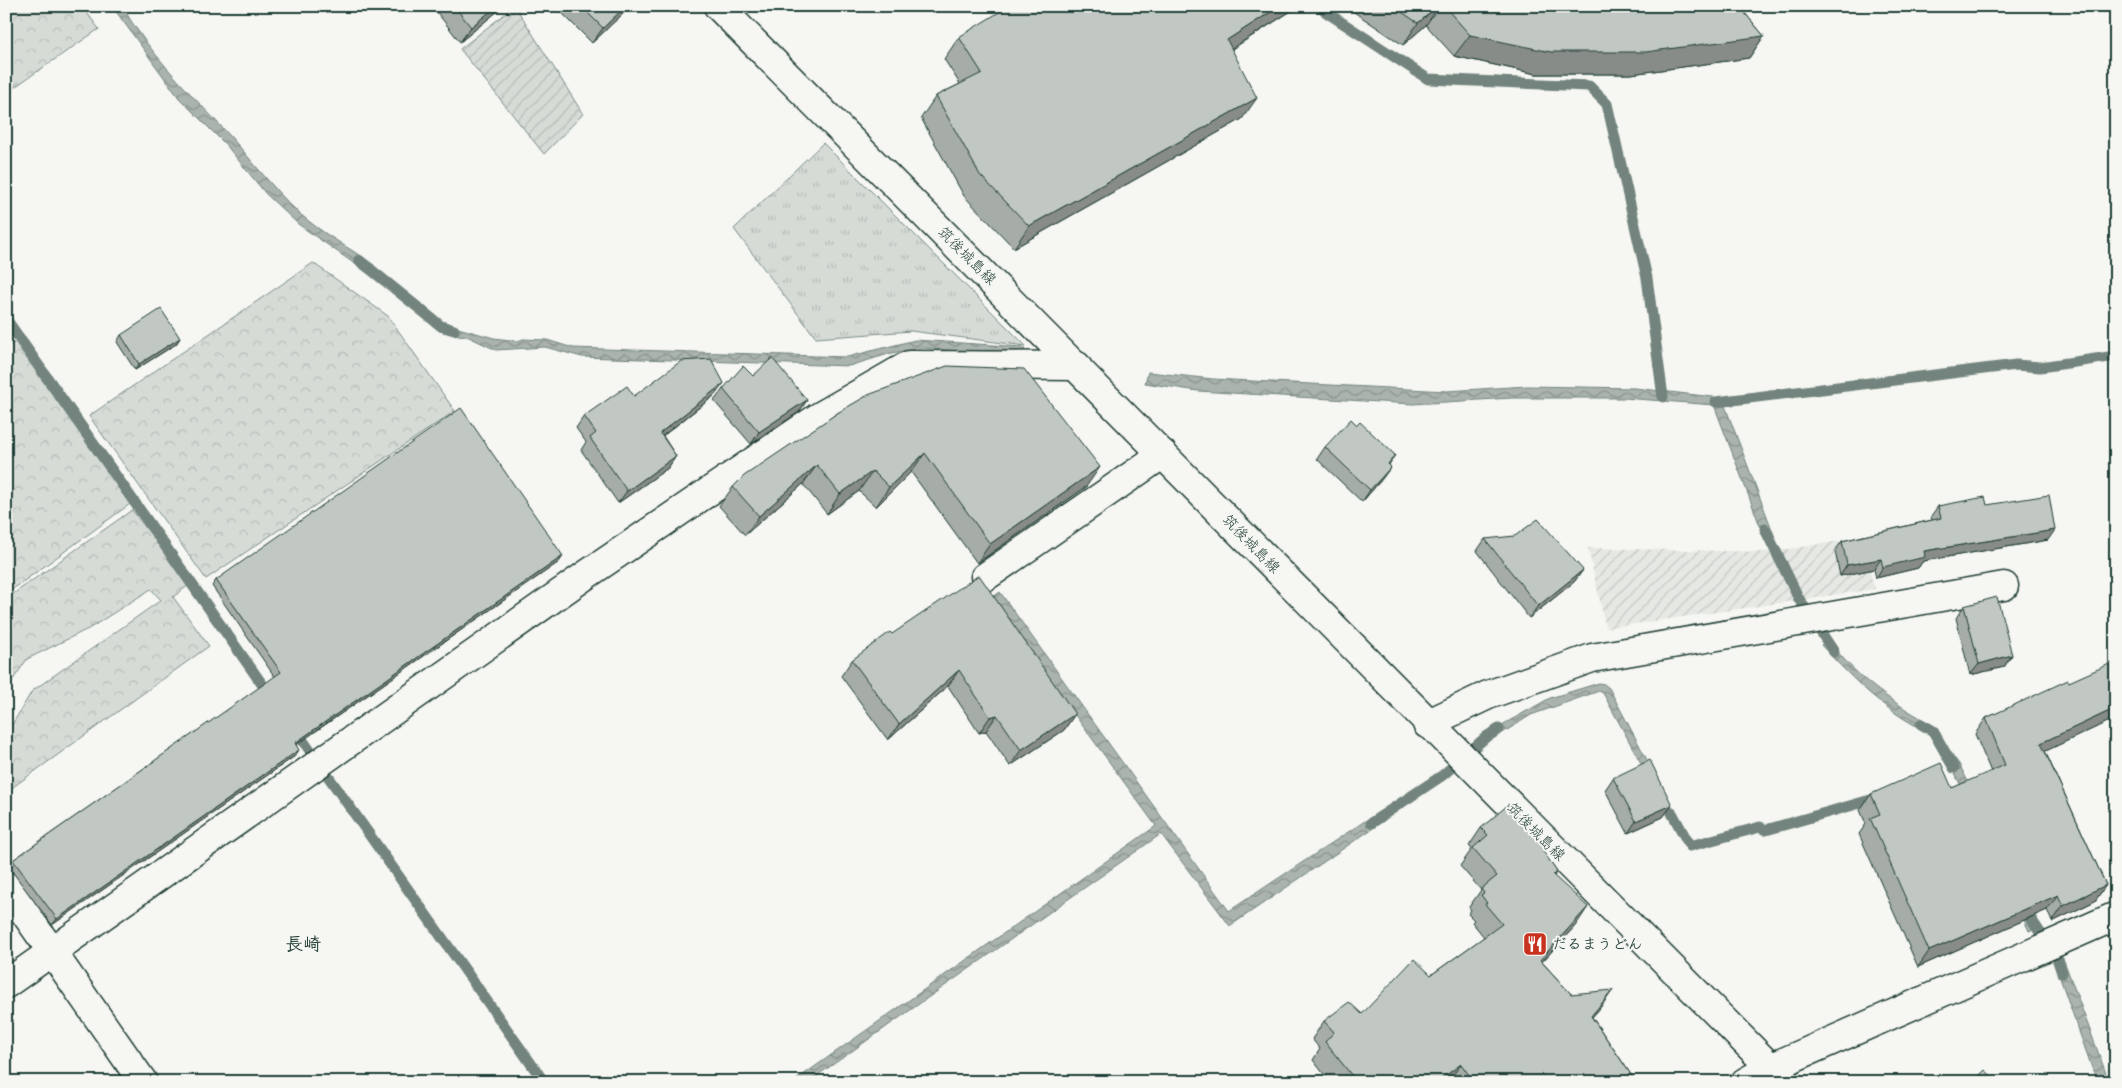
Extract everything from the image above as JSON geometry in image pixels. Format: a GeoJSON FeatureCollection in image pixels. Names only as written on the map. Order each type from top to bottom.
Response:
{"type":"FeatureCollection","features":[{"type":"Feature","properties":{"kind":"street","name":"筑後城島線"},"geometry":{"type":"LineString","coordinates":[[718,6],[1077,366],[1427,724],[1777,1075]]}},
{"type":"Feature","properties":{"kind":"street"},"geometry":{"type":"LineString","coordinates":[[6,984],[594,570],[817,418],[909,365],[1077,366]]}},
{"type":"Feature","properties":{"kind":"street"},"geometry":{"type":"LineString","coordinates":[[985,577],[1163,454]]}},
{"type":"Feature","properties":{"kind":"street"},"geometry":{"type":"LineString","coordinates":[[1427,724],[1488,694],[1592,658],[2004,586]]}},
{"type":"Feature","properties":{"kind":"street"},"geometry":{"type":"LineString","coordinates":[[6,886],[144,1082]]}},
{"type":"Feature","properties":{"kind":"street"},"geometry":{"type":"LineString","coordinates":[[1745,1082],[1777,1075],[2116,916]]}},
{"type":"Feature","properties":{"kind":"shaded area"},"geometry":{"type":"Polygon","coordinates":[[[1859,538],[1875,589],[1606,628],[1588,548],[1769,552],[1859,538]]]}},
{"type":"Feature","properties":{"kind":"green space"},"geometry":{"type":"Polygon","coordinates":[[[6,6],[82,6],[99,29],[6,93],[6,6]]]}},
{"type":"Feature","properties":{"kind":"green space"},"geometry":{"type":"Polygon","coordinates":[[[515,6],[583,114],[544,154],[460,49],[515,6]]]}},
{"type":"Feature","properties":{"kind":"green space"},"geometry":{"type":"Polygon","coordinates":[[[823,143],[1026,346],[911,331],[816,338],[734,229],[823,143]]]}},
{"type":"Feature","properties":{"kind":"green space"},"geometry":{"type":"Polygon","coordinates":[[[313,263],[388,316],[455,411],[206,579],[89,416],[313,263]]]}},
{"type":"Feature","properties":{"kind":"green space"},"geometry":{"type":"Polygon","coordinates":[[[15,342],[130,504],[6,594],[6,348],[15,342]]]}},
{"type":"Feature","properties":{"kind":"green space"},"geometry":{"type":"Polygon","coordinates":[[[132,510],[189,585],[173,597],[209,646],[6,792],[6,735],[32,691],[161,600],[151,589],[90,628],[27,659],[6,690],[6,599],[132,510]]]}},
{"type":"Feature","properties":{"kind":"water"},"geometry":{"type":"Polygon","coordinates":[[[112,6],[122,6],[143,38],[167,68],[299,213],[374,265],[369,274],[298,224],[266,194],[226,145],[179,98],[112,6]]]}},
{"type":"Feature","properties":{"kind":"water"},"geometry":{"type":"Polygon","coordinates":[[[440,323],[494,338],[518,341],[523,339],[547,340],[573,348],[847,357],[915,340],[1023,347],[1029,357],[924,348],[892,353],[849,366],[582,357],[545,347],[496,350],[469,337],[439,331],[440,323]]]}},
{"type":"Feature","properties":{"kind":"water"},"geometry":{"type":"Polygon","coordinates":[[[1148,372],[1213,379],[1447,391],[1527,386],[1635,388],[1722,398],[1776,540],[1767,544],[1714,405],[1624,398],[1512,398],[1413,404],[1198,391],[1145,383],[1148,372]]]}},
{"type":"Feature","properties":{"kind":"water"},"geometry":{"type":"Polygon","coordinates":[[[1000,592],[1229,911],[1380,811],[1385,820],[1230,926],[1161,834],[808,1082],[793,1082],[1156,826],[990,599],[1000,592]]]}},
{"type":"Feature","properties":{"kind":"water"},"geometry":{"type":"Polygon","coordinates":[[[1828,639],[1850,666],[1876,689],[1935,726],[1932,734],[1901,717],[1872,696],[1821,645],[1828,639]]]}},
{"type":"Feature","properties":{"kind":"water"},"geometry":{"type":"Polygon","coordinates":[[[1599,683],[1609,688],[1681,824],[1675,826],[1603,693],[1599,691],[1531,715],[1493,739],[1488,739],[1484,735],[1550,698],[1599,683]]]}},
{"type":"Feature","properties":{"kind":"water"},"geometry":{"type":"Polygon","coordinates":[[[1949,751],[1959,764],[1987,819],[2038,929],[2029,931],[1954,772],[1942,758],[1949,751]]]}},
{"type":"Feature","properties":{"kind":"water"},"geometry":{"type":"Polygon","coordinates":[[[2063,958],[2109,1082],[2097,1082],[2054,961],[2063,958]]]}},
{"type":"Feature","properties":{"kind":"building"},"geometry":{"type":"Polygon","coordinates":[[[454,6],[497,6],[471,27],[454,6]]]}},
{"type":"Feature","properties":{"kind":"building"},"geometry":{"type":"Polygon","coordinates":[[[581,6],[626,6],[603,28],[581,6]]]}},
{"type":"Feature","properties":{"kind":"building"},"geometry":{"type":"Polygon","coordinates":[[[1009,6],[1280,6],[1227,40],[1257,98],[1029,226],[980,175],[936,96],[982,73],[959,37],[1009,6]]]}},
{"type":"Feature","properties":{"kind":"building"},"geometry":{"type":"Polygon","coordinates":[[[1393,6],[1438,6],[1418,23],[1393,6]]]}},
{"type":"Feature","properties":{"kind":"building"},"geometry":{"type":"Polygon","coordinates":[[[1444,6],[1739,6],[1764,36],[1646,52],[1551,52],[1470,35],[1444,6]]]}},
{"type":"Feature","properties":{"kind":"building"},"geometry":{"type":"Polygon","coordinates":[[[161,309],[180,338],[139,364],[121,335],[161,309]]]}},
{"type":"Feature","properties":{"kind":"building"},"geometry":{"type":"Polygon","coordinates":[[[772,358],[807,400],[759,432],[723,389],[743,366],[753,376],[772,358]]]}},
{"type":"Feature","properties":{"kind":"building"},"geometry":{"type":"Polygon","coordinates":[[[711,359],[724,383],[660,433],[676,456],[627,491],[590,438],[596,433],[584,416],[627,386],[634,396],[681,361],[711,359]]]}},
{"type":"Feature","properties":{"kind":"building"},"geometry":{"type":"Polygon","coordinates":[[[947,366],[1024,369],[1100,467],[990,544],[925,453],[889,487],[873,471],[840,494],[817,465],[759,516],[733,487],[744,476],[839,412],[868,395],[947,366]]]}},
{"type":"Feature","properties":{"kind":"building"},"geometry":{"type":"Polygon","coordinates":[[[461,408],[563,556],[295,743],[299,750],[57,919],[13,860],[281,672],[216,580],[461,408]]]}},
{"type":"Feature","properties":{"kind":"building"},"geometry":{"type":"Polygon","coordinates":[[[1351,419],[1357,425],[1360,422],[1395,455],[1388,464],[1391,467],[1370,490],[1325,447],[1351,419]]]}},
{"type":"Feature","properties":{"kind":"building"},"geometry":{"type":"Polygon","coordinates":[[[2049,495],[2055,530],[1924,551],[1925,557],[1883,567],[1881,559],[1847,565],[1842,541],[1941,518],[1938,506],[1985,497],[1987,505],[2049,495]]]}},
{"type":"Feature","properties":{"kind":"building"},"geometry":{"type":"Polygon","coordinates":[[[1538,519],[1583,570],[1538,606],[1485,539],[1515,536],[1538,519]]]}},
{"type":"Feature","properties":{"kind":"building"},"geometry":{"type":"Polygon","coordinates":[[[979,575],[1075,714],[1021,750],[997,715],[990,717],[959,670],[899,724],[852,660],[890,632],[892,634],[979,575]]]}},
{"type":"Feature","properties":{"kind":"building"},"geometry":{"type":"Polygon","coordinates":[[[1997,597],[2012,655],[1979,664],[1964,606],[1997,597]]]}},
{"type":"Feature","properties":{"kind":"building"},"geometry":{"type":"Polygon","coordinates":[[[2116,661],[2116,708],[2041,743],[2106,885],[2063,906],[2058,895],[1929,951],[1870,818],[1880,814],[1871,794],[1941,763],[1952,788],[2005,765],[1986,718],[2068,680],[2069,682],[2116,661]]]}},
{"type":"Feature","properties":{"kind":"building"},"geometry":{"type":"Polygon","coordinates":[[[1650,760],[1672,805],[1636,821],[1613,778],[1650,760]]]}},
{"type":"Feature","properties":{"kind":"building"},"geometry":{"type":"Polygon","coordinates":[[[1509,804],[1546,848],[1543,851],[1557,872],[1553,875],[1588,907],[1540,960],[1571,994],[1613,990],[1591,1016],[1636,1082],[1474,1082],[1461,1064],[1437,1082],[1357,1082],[1325,1042],[1334,1032],[1324,1021],[1349,1002],[1362,1014],[1414,959],[1431,975],[1502,924],[1485,904],[1487,903],[1481,895],[1484,893],[1481,889],[1497,876],[1473,848],[1488,835],[1481,828],[1509,804]]]}},
{"type":"Feature","properties":{"kind":"building"},"geometry":{"type":"Polygon","coordinates":[[[1985,1070],[1998,1082],[1973,1082],[1985,1070]]]}},
{"type":"Feature","properties":{"kind":"waterway"},"geometry":{"type":"LineString","coordinates":[[1322,6],[1326,12],[1428,79],[1589,86],[1607,104],[1647,278],[1663,397]]}},
{"type":"Feature","properties":{"kind":"waterway"},"geometry":{"type":"LineString","coordinates":[[359,260],[441,326],[454,330]]}},
{"type":"Feature","properties":{"kind":"waterway"},"geometry":{"type":"LineString","coordinates":[[6,319],[271,697]]}},
{"type":"Feature","properties":{"kind":"waterway"},"geometry":{"type":"LineString","coordinates":[[1716,402],[2016,365],[2040,367],[2116,356]]}},
{"type":"Feature","properties":{"kind":"waterway"},"geometry":{"type":"LineString","coordinates":[[1765,529],[1799,599],[1834,652]]}},
{"type":"Feature","properties":{"kind":"waterway"},"geometry":{"type":"LineString","coordinates":[[1921,724],[1933,731],[1954,768]]}},
{"type":"Feature","properties":{"kind":"waterway"},"geometry":{"type":"LineString","coordinates":[[294,728],[544,1082]]}},
{"type":"Feature","properties":{"kind":"waterway"},"geometry":{"type":"LineString","coordinates":[[1371,823],[1443,775],[1486,737],[1499,729]]}},
{"type":"Feature","properties":{"kind":"waterway"},"geometry":{"type":"LineString","coordinates":[[1672,813],[1690,846],[1760,827],[1766,830],[1881,797]]}},
{"type":"Feature","properties":{"kind":"waterway"},"geometry":{"type":"LineString","coordinates":[[2029,916],[2057,958],[2062,973]]}},
{"type":"Feature","properties":{"kind":"place","name":"だるまうどん"},"geometry":{"type":"Point","coordinates":[1535,944]}},
{"type":"Feature","properties":{"kind":"district","name":"長崎"},"geometry":{"type":"Point","coordinates":[303,944]}}]}
